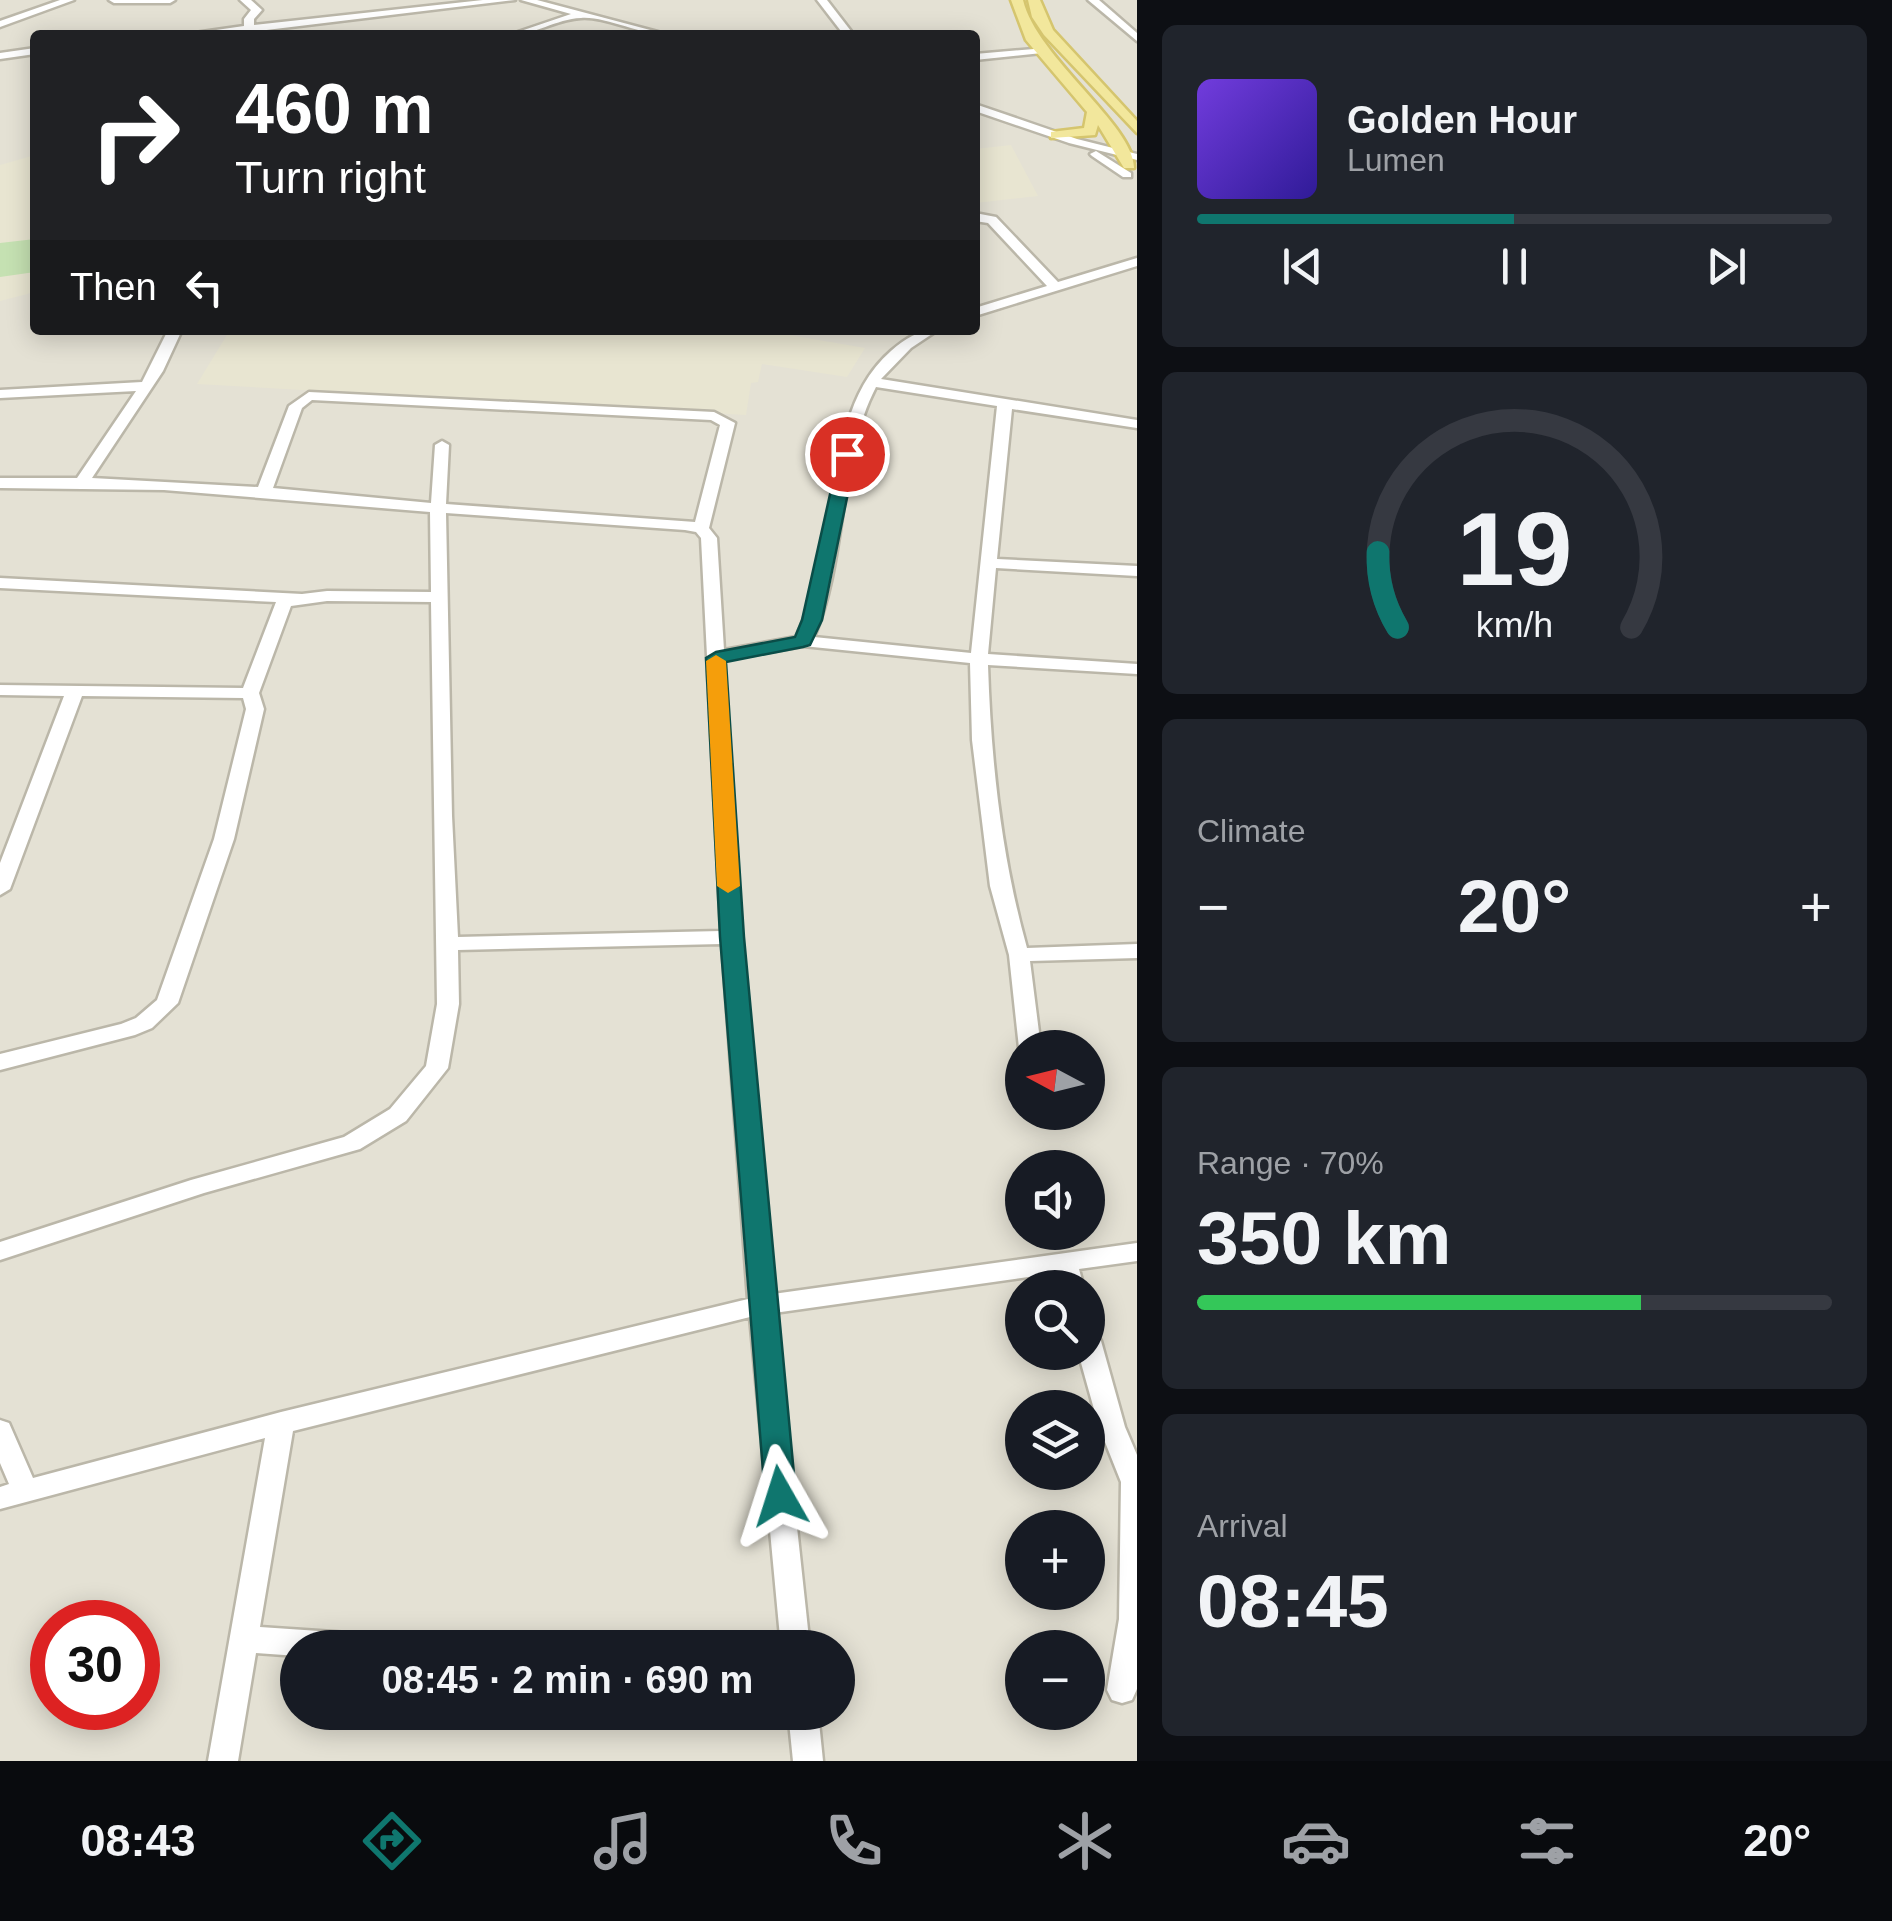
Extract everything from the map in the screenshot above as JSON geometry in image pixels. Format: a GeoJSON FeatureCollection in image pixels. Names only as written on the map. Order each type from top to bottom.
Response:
{"type":"FeatureCollection","features":[{"type":"Feature","properties":{"kind":"main road"},"geometry":{"type":"LineString","coordinates":[[1017,0],[1019,15],[1037,45],[1094,111],[1132,165]]}},
{"type":"Feature","properties":{"kind":"main road"},"geometry":{"type":"LineString","coordinates":[[1034,0],[1038,17],[1055,39],[1137,129]]}},
{"type":"Feature","properties":{"kind":"main road"},"geometry":{"type":"LineString","coordinates":[[1037,45],[1055,39]]}},
{"type":"Feature","properties":{"kind":"main road"},"geometry":{"type":"LineString","coordinates":[[1056,135],[1090,132],[1094,111]]}},
{"type":"Feature","properties":{"kind":"street"},"geometry":{"type":"LineString","coordinates":[[0,24],[69,0]]}},
{"type":"Feature","properties":{"kind":"street"},"geometry":{"type":"LineString","coordinates":[[114,0],[170,0]]}},
{"type":"Feature","properties":{"kind":"street"},"geometry":{"type":"LineString","coordinates":[[245,0],[257,10],[249,18],[249,29]]}},
{"type":"Feature","properties":{"kind":"street"},"geometry":{"type":"LineString","coordinates":[[245,30],[510,0]]}},
{"type":"Feature","properties":{"kind":"street"},"geometry":{"type":"LineString","coordinates":[[528,0],[644,30]]}},
{"type":"Feature","properties":{"kind":"street"},"geometry":{"type":"LineString","coordinates":[[822,0],[845,30]]}},
{"type":"Feature","properties":{"kind":"street"},"geometry":{"type":"LineString","coordinates":[[1093,0],[1120,15],[1137,38]]}},
{"type":"Feature","properties":{"kind":"street"},"geometry":{"type":"LineString","coordinates":[[530,30],[582,14]]}},
{"type":"Feature","properties":{"kind":"street"},"geometry":{"type":"LineString","coordinates":[[980,55],[1037,45]]}},
{"type":"Feature","properties":{"kind":"street"},"geometry":{"type":"LineString","coordinates":[[0,56],[30,52]]}},
{"type":"Feature","properties":{"kind":"street"},"geometry":{"type":"LineString","coordinates":[[980,109],[1132,165]]}},
{"type":"Feature","properties":{"kind":"street"},"geometry":{"type":"LineString","coordinates":[[1073,141],[1132,165]]}},
{"type":"Feature","properties":{"kind":"street"},"geometry":{"type":"LineString","coordinates":[[980,218],[992,220],[1054,286]]}},
{"type":"Feature","properties":{"kind":"street"},"geometry":{"type":"LineString","coordinates":[[980,310],[1137,262]]}},
{"type":"Feature","properties":{"kind":"street"},"geometry":{"type":"LineString","coordinates":[[84,481],[145,386],[172,335]]}},
{"type":"Feature","properties":{"kind":"street"},"geometry":{"type":"LineString","coordinates":[[803,641],[812,620],[833,532],[852,424],[870,382],[896,350],[923,335]]}},
{"type":"Feature","properties":{"kind":"street"},"geometry":{"type":"LineString","coordinates":[[870,382],[1137,424]]}},
{"type":"Feature","properties":{"kind":"street"},"geometry":{"type":"LineString","coordinates":[[0,394],[145,386]]}},
{"type":"Feature","properties":{"kind":"street"},"geometry":{"type":"LineString","coordinates":[[264,491],[296,406],[309,396],[714,416],[728,422],[701,528]]}},
{"type":"Feature","properties":{"kind":"street"},"geometry":{"type":"LineString","coordinates":[[1004,402],[979,660],[982,740],[1000,886],[1019,955],[1028,1030]]}},
{"type":"Feature","properties":{"kind":"street"},"geometry":{"type":"LineString","coordinates":[[0,1252],[199,1186],[352,1143],[398,1115],[438,1068],[448,1004],[438,597],[442,445]]}},
{"type":"Feature","properties":{"kind":"street"},"geometry":{"type":"LineString","coordinates":[[0,484],[84,481],[264,491],[701,528],[709,538],[732,937],[761,1305],[794,1630]]}},
{"type":"Feature","properties":{"kind":"street"},"geometry":{"type":"LineString","coordinates":[[990,563],[1137,570]]}},
{"type":"Feature","properties":{"kind":"street"},"geometry":{"type":"LineString","coordinates":[[0,583],[296,598],[438,597]]}},
{"type":"Feature","properties":{"kind":"street"},"geometry":{"type":"LineString","coordinates":[[0,1062],[127,1030],[156,1015],[167,1003],[224,838],[255,709],[250,693],[284,602],[296,598]]}},
{"type":"Feature","properties":{"kind":"street"},"geometry":{"type":"LineString","coordinates":[[716,658],[803,641],[979,660],[1137,669]]}},
{"type":"Feature","properties":{"kind":"street"},"geometry":{"type":"LineString","coordinates":[[0,690],[250,693]]}},
{"type":"Feature","properties":{"kind":"street"},"geometry":{"type":"LineString","coordinates":[[0,889],[75,690]]}},
{"type":"Feature","properties":{"kind":"street"},"geometry":{"type":"LineString","coordinates":[[448,944],[732,937]]}},
{"type":"Feature","properties":{"kind":"street"},"geometry":{"type":"LineString","coordinates":[[1019,955],[1137,951]]}},
{"type":"Feature","properties":{"kind":"street"},"geometry":{"type":"LineString","coordinates":[[0,1431],[12,1495],[281,1423],[761,1305],[1137,1252]]}},
{"type":"Feature","properties":{"kind":"street"},"geometry":{"type":"LineString","coordinates":[[1065,1262],[1067,1270]]}},
{"type":"Feature","properties":{"kind":"street"},"geometry":{"type":"LineString","coordinates":[[1096,1370],[1112,1427],[1136,1482],[1133,1619],[1122,1690]]}},
{"type":"Feature","properties":{"kind":"street"},"geometry":{"type":"LineString","coordinates":[[223,1761],[281,1423]]}},
{"type":"Feature","properties":{"kind":"street"},"geometry":{"type":"LineString","coordinates":[[243,1639],[280,1641]]}},
{"type":"Feature","properties":{"kind":"street"},"geometry":{"type":"LineString","coordinates":[[805,1730],[808,1761]]}},
{"type":"Feature","properties":{"kind":"shaded area"},"geometry":{"type":"Polygon","coordinates":[[[0,0],[1137,0],[1137,1761],[0,1761],[0,0]]]}},
{"type":"Feature","properties":{"kind":"shaded area"},"geometry":{"type":"Polygon","coordinates":[[[1011,145],[1038,196],[980,202],[980,148],[1011,145]]]}},
{"type":"Feature","properties":{"kind":"shaded area"},"geometry":{"type":"Polygon","coordinates":[[[30,156],[30,293],[0,301],[0,165],[30,156]]]}},
{"type":"Feature","properties":{"kind":"shaded area"},"geometry":{"type":"Polygon","coordinates":[[[227,335],[790,335],[865,348],[847,377],[762,364],[758,382],[751,383],[746,415],[197,384],[227,335]]]}},
{"type":"Feature","properties":{"kind":"green space"},"geometry":{"type":"Polygon","coordinates":[[[30,240],[30,273],[0,277],[0,243],[30,240]]]}},
{"type":"Feature","properties":{"kind":"slow traffic"},"geometry":{"type":"LineString","coordinates":[[716,661],[728,886]]}},
{"type":"Feature","properties":{"kind":"route"},"geometry":{"type":"LineString","coordinates":[[780,1496],[732,937],[716,658],[803,641],[812,620],[837,515],[847,454]]}}]}
